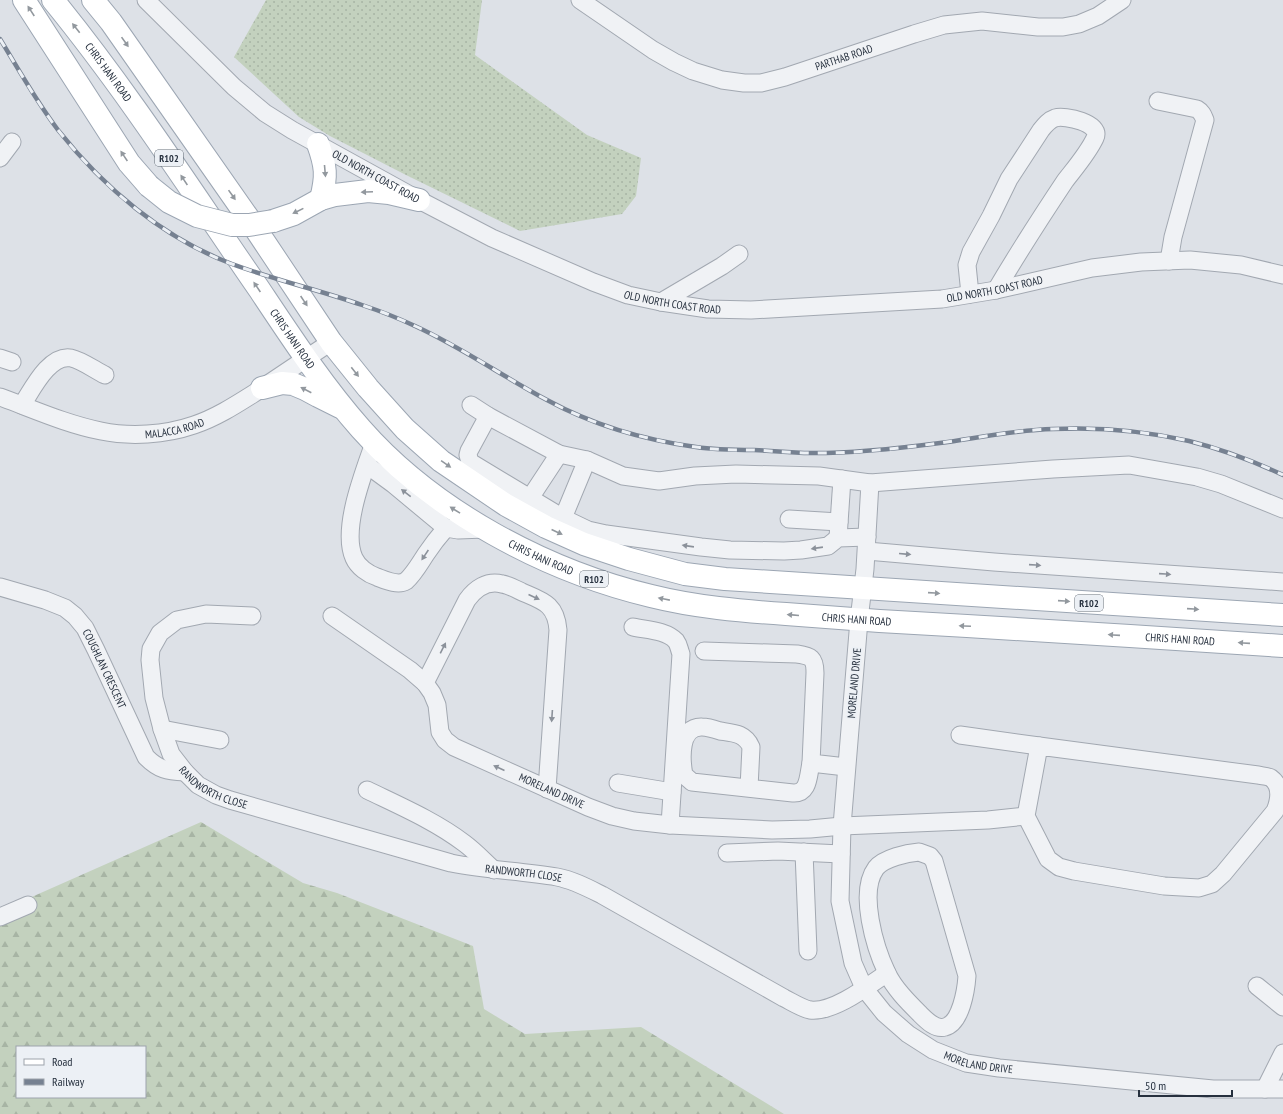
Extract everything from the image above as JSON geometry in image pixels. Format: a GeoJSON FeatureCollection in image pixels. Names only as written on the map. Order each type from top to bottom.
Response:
{"type":"FeatureCollection","features":[{"type":"Feature","properties":{"kind":"main road"},"geometry":{"type":"LineString","coordinates":[[24,0],[129,163],[149,186],[169,202],[197,216],[232,225],[249,225],[273,221],[294,214],[321,199],[368,191],[389,193],[420,200]]}},
{"type":"Feature","properties":{"kind":"main road","name":"CHRIS HANI ROAD"},"geometry":{"type":"LineString","coordinates":[[54,0],[118,83],[306,358],[342,407],[388,458],[442,502],[545,561],[596,580],[651,596],[695,605],[742,611],[859,620],[1283,646]]}},
{"type":"Feature","properties":{"kind":"main road","name":"R102"},"geometry":{"type":"LineString","coordinates":[[93,0],[111,22],[251,222],[331,342],[368,388],[405,429],[441,461],[506,505],[546,527],[584,544],[629,559],[685,574],[725,579],[1283,615]]}},
{"type":"Feature","properties":{"kind":"main road"},"geometry":{"type":"LineString","coordinates":[[318,144],[324,161],[326,174],[321,199]]}},
{"type":"Feature","properties":{"kind":"main road"},"geometry":{"type":"LineString","coordinates":[[262,388],[282,383],[293,384],[342,407]]}},
{"type":"Feature","properties":{"kind":"street","name":"OLD NORTH COAST ROAD"},"geometry":{"type":"LineString","coordinates":[[146,0],[234,88],[265,113],[292,130],[492,238],[593,282],[628,295],[661,302],[708,309],[751,310],[942,299],[996,290],[1092,268],[1141,262],[1190,260],[1241,265],[1283,275]]}},
{"type":"Feature","properties":{"kind":"street","name":"PARTHAB ROAD"},"geometry":{"type":"LineString","coordinates":[[580,0],[653,50],[693,71],[722,80],[744,83],[761,83],[785,77],[944,25],[982,21],[1038,27],[1063,27],[1079,24],[1098,16],[1122,0]]}},
{"type":"Feature","properties":{"kind":"street"},"geometry":{"type":"LineString","coordinates":[[1158,101],[1196,109],[1200,111],[1205,120],[1173,237],[1169,261]]}},
{"type":"Feature","properties":{"kind":"street"},"geometry":{"type":"LineString","coordinates":[[970,294],[967,265],[971,252],[1009,179],[1041,130],[1047,123],[1057,118],[1080,121],[1090,126],[1095,130],[1095,138],[1057,194],[996,290]]}},
{"type":"Feature","properties":{"kind":"street"},"geometry":{"type":"LineString","coordinates":[[0,158],[12,142]]}},
{"type":"Feature","properties":{"kind":"street"},"geometry":{"type":"LineString","coordinates":[[661,302],[722,266],[739,254]]}},
{"type":"Feature","properties":{"kind":"street","name":"MALACCA ROAD"},"geometry":{"type":"LineString","coordinates":[[0,397],[71,423],[101,431],[125,434],[176,430],[214,417],[233,407],[331,342]]}},
{"type":"Feature","properties":{"kind":"street"},"geometry":{"type":"LineString","coordinates":[[22,405],[41,375],[58,360],[72,358],[105,375]]}},
{"type":"Feature","properties":{"kind":"street"},"geometry":{"type":"LineString","coordinates":[[470,405],[559,454],[587,460],[623,476],[659,480],[736,474],[819,476],[870,483],[1129,464],[1197,477],[1221,484],[1283,509]]}},
{"type":"Feature","properties":{"kind":"street"},"geometry":{"type":"LineString","coordinates":[[488,416],[469,451],[468,455],[470,462],[563,518],[588,530],[606,534],[730,550],[784,551],[828,546],[838,538],[842,479]]}},
{"type":"Feature","properties":{"kind":"street"},"geometry":{"type":"LineString","coordinates":[[374,443],[354,507],[350,533],[350,548],[354,560],[362,569],[373,576],[391,582],[404,582],[411,576],[446,528]]}},
{"type":"Feature","properties":{"kind":"street"},"geometry":{"type":"LineString","coordinates":[[530,498],[559,454]]}},
{"type":"Feature","properties":{"kind":"street"},"geometry":{"type":"LineString","coordinates":[[563,518],[587,460]]}},
{"type":"Feature","properties":{"kind":"street"},"geometry":{"type":"LineString","coordinates":[[367,465],[398,487],[446,528],[458,530],[485,528]]}},
{"type":"Feature","properties":{"kind":"street","name":"MORELAND DRIVE"},"geometry":{"type":"LineString","coordinates":[[870,483],[867,544],[846,767],[842,826],[840,901],[853,963],[864,988],[884,1013],[908,1034],[933,1050],[966,1063],[1007,1069],[1171,1086],[1213,1089],[1283,1089]]}},
{"type":"Feature","properties":{"kind":"street"},"geometry":{"type":"LineString","coordinates":[[789,519],[839,522]]}},
{"type":"Feature","properties":{"kind":"street"},"geometry":{"type":"LineString","coordinates":[[838,538],[867,544],[1002,563],[1283,582]]}},
{"type":"Feature","properties":{"kind":"street"},"geometry":{"type":"LineString","coordinates":[[425,683],[467,600],[473,592],[482,586],[492,583],[502,584],[540,600],[550,607],[555,614],[558,630],[547,789]]}},
{"type":"Feature","properties":{"kind":"street","name":"COUGHLAN CRESCENT"},"geometry":{"type":"LineString","coordinates":[[0,587],[58,605],[65,608],[74,616],[85,628],[146,757],[160,769],[185,772]]}},
{"type":"Feature","properties":{"kind":"street","name":"RANDWORTH CLOSE"},"geometry":{"type":"LineString","coordinates":[[252,616],[206,614],[177,620],[160,633],[151,649],[150,660],[154,698],[162,729],[171,754],[185,772],[198,785],[216,795],[230,800],[451,864],[558,877],[588,888],[784,998],[810,1010],[824,1009],[836,1005],[887,973]]}},
{"type":"Feature","properties":{"kind":"street","name":"MORELAND DRIVE"},"geometry":{"type":"LineString","coordinates":[[332,616],[410,670],[425,683],[432,693],[437,705],[440,732],[445,740],[454,747],[547,789],[612,816],[634,821],[670,825],[772,830],[988,820],[1026,816]]}},
{"type":"Feature","properties":{"kind":"street"},"geometry":{"type":"LineString","coordinates":[[633,627],[663,633],[670,637],[678,645],[681,654],[670,825]]}},
{"type":"Feature","properties":{"kind":"street"},"geometry":{"type":"LineString","coordinates":[[704,651],[797,654],[806,656],[814,662],[815,673],[811,763],[806,787],[803,792],[793,794],[692,782],[684,775],[682,767],[684,738],[694,728],[702,727],[736,734],[743,737],[748,741],[751,747],[749,788]]}},
{"type":"Feature","properties":{"kind":"street"},"geometry":{"type":"LineString","coordinates":[[162,729],[220,740]]}},
{"type":"Feature","properties":{"kind":"street"},"geometry":{"type":"LineString","coordinates":[[960,735],[1258,775],[1271,778],[1279,793],[1279,802],[1275,811],[1223,874],[1212,884],[1199,888],[1164,886],[1074,871],[1059,867],[1048,859],[1026,816],[1039,746]]}},
{"type":"Feature","properties":{"kind":"street"},"geometry":{"type":"LineString","coordinates":[[811,763],[846,767]]}},
{"type":"Feature","properties":{"kind":"street"},"geometry":{"type":"LineString","coordinates":[[618,783],[672,792]]}},
{"type":"Feature","properties":{"kind":"street"},"geometry":{"type":"LineString","coordinates":[[367,790],[446,832],[463,843],[494,870]]}},
{"type":"Feature","properties":{"kind":"street"},"geometry":{"type":"LineString","coordinates":[[727,853],[778,851],[841,854]]}},
{"type":"Feature","properties":{"kind":"street"},"geometry":{"type":"LineString","coordinates":[[804,852],[808,951]]}},
{"type":"Feature","properties":{"kind":"street"},"geometry":{"type":"LineString","coordinates":[[919,852],[926,854],[934,861],[967,976],[965,994],[955,1020],[946,1027],[935,1026],[926,1020],[914,1009],[887,973],[874,938],[869,919],[868,888],[871,876],[877,866],[886,861],[908,853],[919,852]]}},
{"type":"Feature","properties":{"kind":"street"},"geometry":{"type":"LineString","coordinates":[[0,917],[28,905]]}},
{"type":"Feature","properties":{"kind":"street"},"geometry":{"type":"LineString","coordinates":[[1257,986],[1283,1007]]}},
{"type":"Feature","properties":{"kind":"street"},"geometry":{"type":"LineString","coordinates":[[1265,1088],[1283,1053]]}},
{"type":"Feature","properties":{"kind":"green space"},"geometry":{"type":"Polygon","coordinates":[[[266,0],[482,0],[475,55],[587,135],[641,158],[636,196],[622,214],[520,231],[330,136],[299,117],[234,57],[266,0]]]}},
{"type":"Feature","properties":{"kind":"green space"},"geometry":{"type":"Polygon","coordinates":[[[201,822],[303,883],[337,893],[473,946],[484,1009],[525,1034],[641,1027],[784,1114],[0,1114],[0,911],[201,822]]]}},
{"type":"Feature","properties":{"kind":"railway"},"geometry":{"type":"LineString","coordinates":[[0,39],[42,108],[58,130],[95,172],[136,209],[182,240],[232,264],[346,300],[409,323],[449,343],[530,391],[564,409],[601,424],[638,436],[696,447],[804,453],[838,453],[889,449],[1039,430],[1121,430],[1201,444],[1237,456],[1283,475]]}}]}
